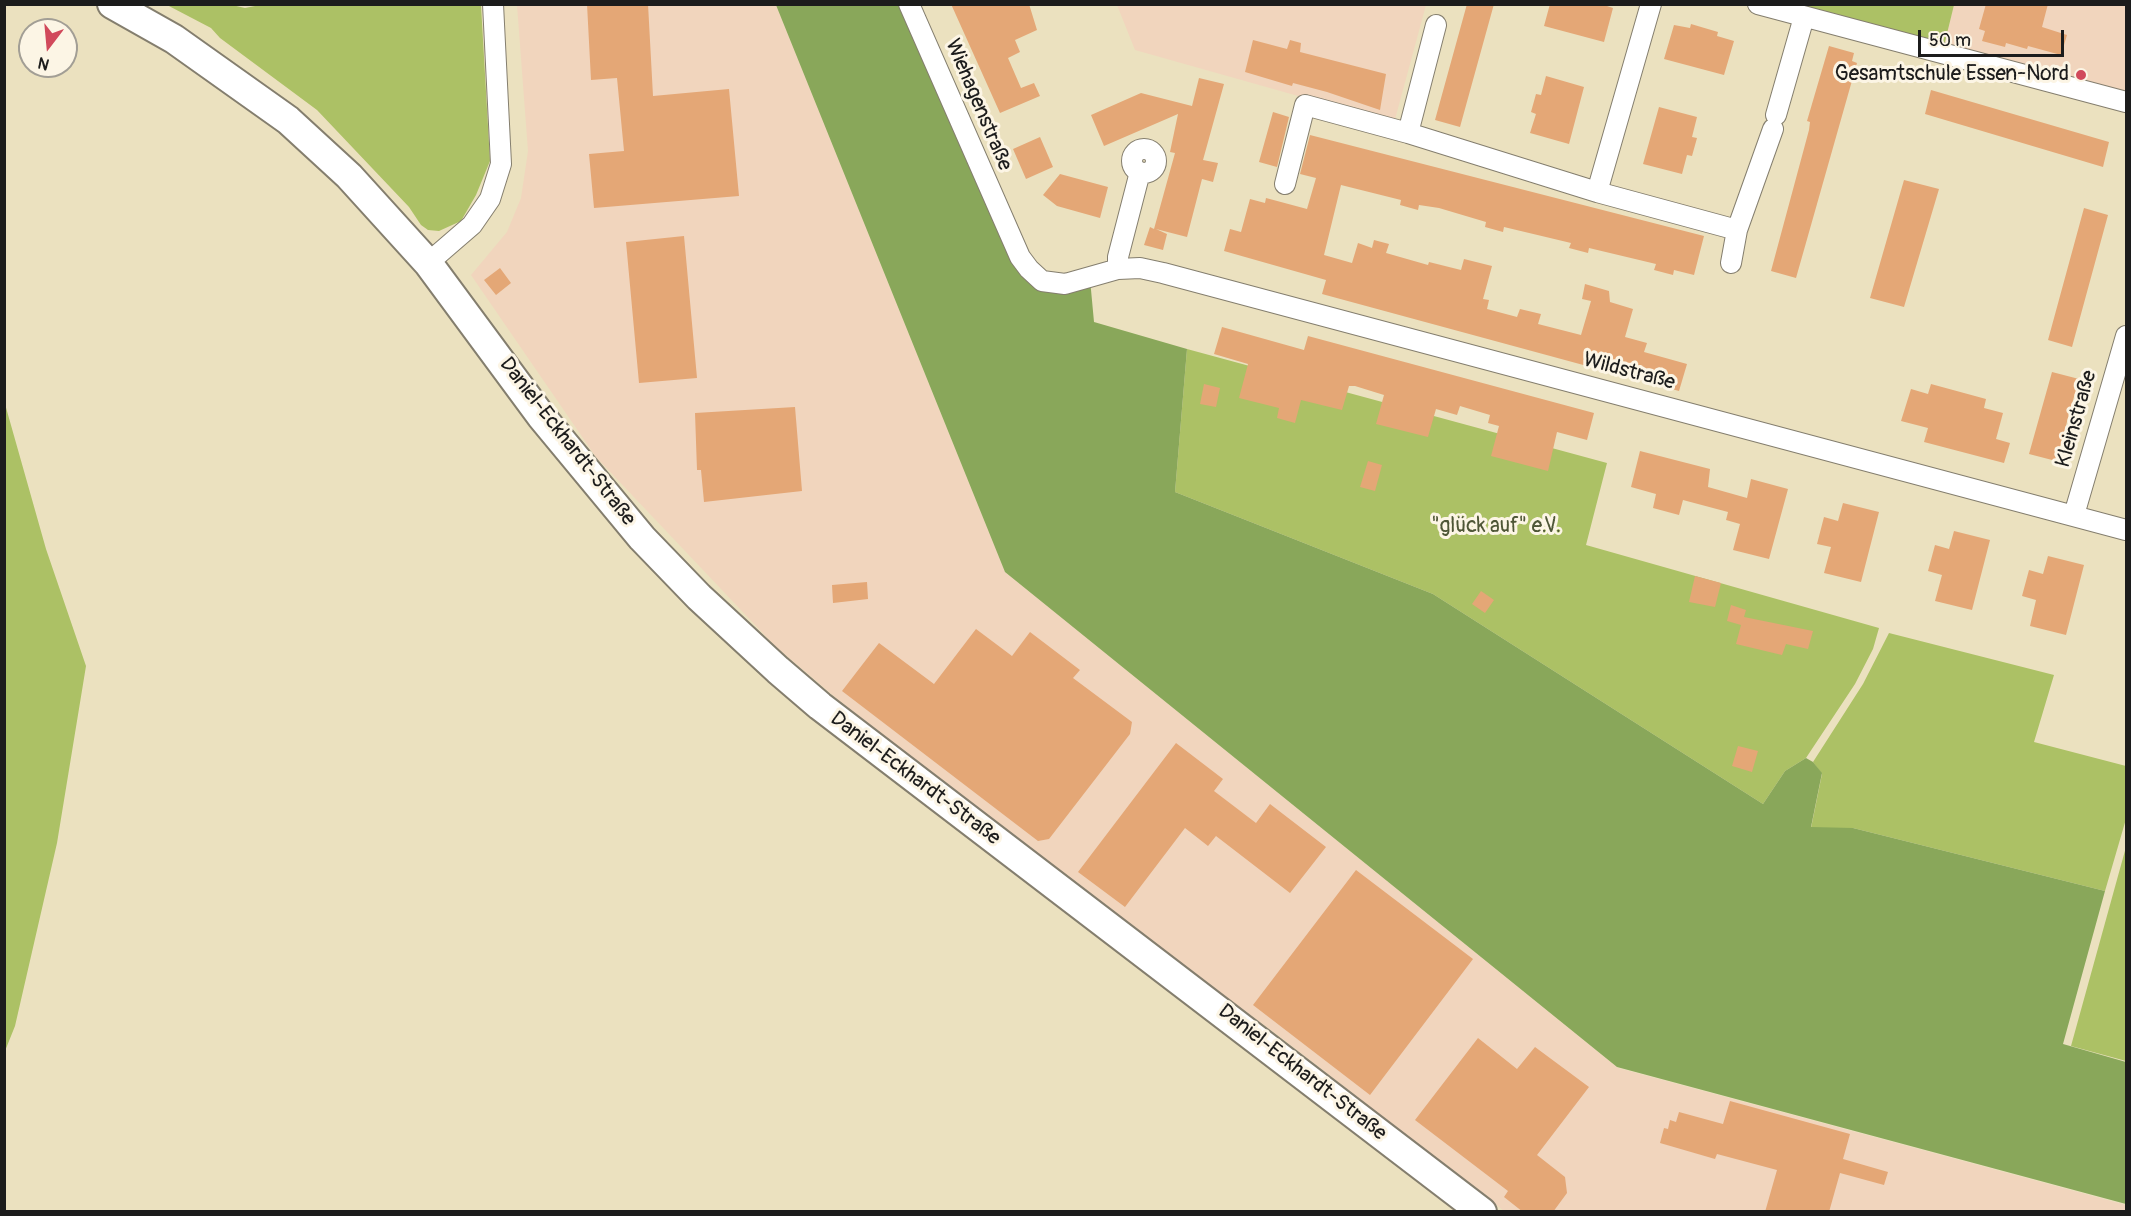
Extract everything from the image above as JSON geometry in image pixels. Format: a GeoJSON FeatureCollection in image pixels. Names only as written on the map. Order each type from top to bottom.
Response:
{"type":"FeatureCollection","features":[{"type":"Feature","properties":{"kind":"street","name":"Daniel-Eckhardt-Straße"},"geometry":{"type":"LineString","coordinates":[[112,4],[174,39],[288,120],[349,176],[428,263],[588,475],[699,597],[778,670],[830,714],[1482,1212]]}},
{"type":"Feature","properties":{"kind":"street"},"geometry":{"type":"LineString","coordinates":[[428,263],[472,225],[490,200],[499,171],[501,143],[493,4]]}},
{"type":"Feature","properties":{"kind":"street","name":"Wiehagenstraße"},"geometry":{"type":"LineString","coordinates":[[909,4],[1005,224]]}},
{"type":"Feature","properties":{"kind":"street"},"geometry":{"type":"LineString","coordinates":[[1597,192],[1651,4]]}},
{"type":"Feature","properties":{"kind":"street"},"geometry":{"type":"LineString","coordinates":[[1758,4],[2127,102]]}},
{"type":"Feature","properties":{"kind":"street"},"geometry":{"type":"LineString","coordinates":[[1731,262],[1737,230],[1774,122],[1804,17]]}},
{"type":"Feature","properties":{"kind":"street"},"geometry":{"type":"LineString","coordinates":[[1408,133],[1436,25]]}},
{"type":"Feature","properties":{"kind":"street"},"geometry":{"type":"LineString","coordinates":[[1285,184],[1305,105],[1408,133],[1597,192],[1737,230]]}},
{"type":"Feature","properties":{"kind":"street"},"geometry":{"type":"LineString","coordinates":[[1118,269],[1118,257],[1140,172]]}},
{"type":"Feature","properties":{"kind":"street","name":"Wildstraße"},"geometry":{"type":"LineString","coordinates":[[1005,224],[1020,257],[1042,281],[1065,284],[1118,269],[1140,268],[1163,273],[2127,530]]}},
{"type":"Feature","properties":{"kind":"street","name":"Kleinstraße"},"geometry":{"type":"LineString","coordinates":[[2074,515],[2127,336]]}},
{"type":"Feature","properties":{"kind":"shaded area"},"geometry":{"type":"Polygon","coordinates":[[[517,5],[776,5],[1005,572],[1618,1068],[2126,1205],[2126,1211],[1504,1211],[1284,1040],[1030,852],[836,698],[775,646],[596,457],[471,275],[507,232],[521,198],[528,151],[517,5]]]}},
{"type":"Feature","properties":{"kind":"shaded area"},"geometry":{"type":"Polygon","coordinates":[[[1117,5],[1426,5],[1394,123],[1135,50],[1117,5]]]}},
{"type":"Feature","properties":{"kind":"shaded area","name":"Gesamtschule Essen-Nord"},"geometry":{"type":"Polygon","coordinates":[[[1954,5],[2126,5],[2126,100],[1943,50],[1954,5]]]}},
{"type":"Feature","properties":{"kind":"green space"},"geometry":{"type":"Polygon","coordinates":[[[265,4],[481,5],[490,161],[476,195],[461,221],[439,231],[428,230],[421,225],[409,207],[317,110],[220,38],[211,28],[167,5],[232,5],[245,8],[265,4]]]}},
{"type":"Feature","properties":{"kind":"green space"},"geometry":{"type":"Polygon","coordinates":[[[776,5],[907,5],[1027,272],[1090,279],[1094,322],[1187,349],[1175,492],[1433,594],[1763,804],[1785,771],[1806,758],[1813,762],[1822,773],[1811,827],[1853,828],[2105,891],[2063,1044],[2126,1062],[2126,1204],[1617,1067],[1005,572],[776,5]]]}},
{"type":"Feature","properties":{"kind":"green space"},"geometry":{"type":"Polygon","coordinates":[[[1770,5],[1954,5],[1943,50],[1770,5]]]}},
{"type":"Feature","properties":{"kind":"green space","name":"\"glück auf\" e.V."},"geometry":{"type":"Polygon","coordinates":[[[1187,349],[1607,463],[1586,545],[1879,628],[1873,649],[1855,684],[1806,758],[1785,771],[1763,804],[1433,594],[1175,492],[1187,349]]]}},
{"type":"Feature","properties":{"kind":"green space"},"geometry":{"type":"Polygon","coordinates":[[[5,404],[46,549],[86,666],[57,843],[15,1026],[5,1051],[5,404]]]}},
{"type":"Feature","properties":{"kind":"green space"},"geometry":{"type":"Polygon","coordinates":[[[1889,633],[2054,675],[2034,742],[2126,766],[2126,819],[2105,891],[1853,828],[1811,828],[1822,774],[1813,762],[1863,684],[1889,633]]]}},
{"type":"Feature","properties":{"kind":"green space"},"geometry":{"type":"Polygon","coordinates":[[[2126,847],[2126,1061],[2071,1046],[2126,847]]]}},
{"type":"Feature","properties":{"kind":"building"},"geometry":{"type":"Polygon","coordinates":[[[587,4],[648,4],[653,96],[729,89],[739,196],[594,208],[589,154],[624,151],[617,78],[591,80],[587,4]]]}},
{"type":"Feature","properties":{"kind":"building"},"geometry":{"type":"Polygon","coordinates":[[[951,4],[1029,4],[1037,30],[1015,40],[1020,52],[1008,58],[1021,88],[1034,83],[1040,96],[1000,113],[951,4]]]}},
{"type":"Feature","properties":{"kind":"building"},"geometry":{"type":"Polygon","coordinates":[[[1467,4],[1494,4],[1460,127],[1435,120],[1467,4]]]}},
{"type":"Feature","properties":{"kind":"building"},"geometry":{"type":"Polygon","coordinates":[[[1550,4],[1601,4],[1613,8],[1604,42],[1544,26],[1550,4]]]}},
{"type":"Feature","properties":{"kind":"building"},"geometry":{"type":"Polygon","coordinates":[[[1986,4],[2048,4],[2042,27],[2067,35],[2061,55],[2028,46],[2027,49],[2006,43],[2005,47],[1982,41],[1985,31],[1979,29],[1986,4]]]}},
{"type":"Feature","properties":{"kind":"building"},"geometry":{"type":"Polygon","coordinates":[[[1691,24],[1718,32],[1717,36],[1734,41],[1724,75],[1664,59],[1674,25],[1690,28],[1691,24]]]}},
{"type":"Feature","properties":{"kind":"building"},"geometry":{"type":"Polygon","coordinates":[[[1253,40],[1287,49],[1290,40],[1301,43],[1300,52],[1386,74],[1380,110],[1327,92],[1293,83],[1292,86],[1245,72],[1253,40]]]}},
{"type":"Feature","properties":{"kind":"building"},"geometry":{"type":"Polygon","coordinates":[[[1829,46],[1854,53],[1852,61],[1857,63],[1796,278],[1771,271],[1809,130],[1810,122],[1807,121],[1829,46]]]}},
{"type":"Feature","properties":{"kind":"building"},"geometry":{"type":"Polygon","coordinates":[[[1546,76],[1584,87],[1569,144],[1530,133],[1536,114],[1531,112],[1536,94],[1541,95],[1546,76]]]}},
{"type":"Feature","properties":{"kind":"building"},"geometry":{"type":"Polygon","coordinates":[[[1199,78],[1224,84],[1203,160],[1218,163],[1213,182],[1202,179],[1187,237],[1156,229],[1167,234],[1163,250],[1144,245],[1150,227],[1154,229],[1175,153],[1170,152],[1178,114],[1104,146],[1091,115],[1141,93],[1192,106],[1199,78]]]}},
{"type":"Feature","properties":{"kind":"building"},"geometry":{"type":"Polygon","coordinates":[[[1931,90],[2109,142],[2103,167],[1925,114],[1931,90]]]}},
{"type":"Feature","properties":{"kind":"building"},"geometry":{"type":"Polygon","coordinates":[[[1659,107],[1697,117],[1692,137],[1697,138],[1692,156],[1687,155],[1682,174],[1643,164],[1659,107]]]}},
{"type":"Feature","properties":{"kind":"building"},"geometry":{"type":"Polygon","coordinates":[[[1273,112],[1289,117],[1277,167],[1259,162],[1273,112]]]}},
{"type":"Feature","properties":{"kind":"building"},"geometry":{"type":"Polygon","coordinates":[[[1310,135],[1704,236],[1694,275],[1674,270],[1673,275],[1654,270],[1656,264],[1589,248],[1588,253],[1569,248],[1571,243],[1504,227],[1503,232],[1485,227],[1486,222],[1439,208],[1419,205],[1418,210],[1400,205],[1401,200],[1341,185],[1324,255],[1352,263],[1358,243],[1372,248],[1374,240],[1389,244],[1386,253],[1428,265],[1429,262],[1461,270],[1464,259],[1492,266],[1483,299],[1489,300],[1487,309],[1517,317],[1520,309],[1541,314],[1538,324],[1581,335],[1591,301],[1582,299],[1585,284],[1609,291],[1610,302],[1633,309],[1625,337],[1647,343],[1644,352],[1687,364],[1679,391],[1322,294],[1326,280],[1224,251],[1230,229],[1241,232],[1250,199],[1265,203],[1266,198],[1307,209],[1316,178],[1300,174],[1310,135]]]}},
{"type":"Feature","properties":{"kind":"building"},"geometry":{"type":"Polygon","coordinates":[[[1040,137],[1053,167],[1026,179],[1013,149],[1040,137]]]}},
{"type":"Feature","properties":{"kind":"building"},"geometry":{"type":"Polygon","coordinates":[[[1060,174],[1108,187],[1100,218],[1057,206],[1043,195],[1060,174]]]}},
{"type":"Feature","properties":{"kind":"building"},"geometry":{"type":"Polygon","coordinates":[[[1904,180],[1939,189],[1904,307],[1870,298],[1904,180]]]}},
{"type":"Feature","properties":{"kind":"building"},"geometry":{"type":"Polygon","coordinates":[[[2084,208],[2108,215],[2072,347],[2048,340],[2084,208]]]}},
{"type":"Feature","properties":{"kind":"building"},"geometry":{"type":"Polygon","coordinates":[[[684,236],[697,378],[639,383],[626,242],[684,236]]]}},
{"type":"Feature","properties":{"kind":"building"},"geometry":{"type":"Polygon","coordinates":[[[500,268],[511,283],[496,295],[484,280],[500,268]]]}},
{"type":"Feature","properties":{"kind":"building"},"geometry":{"type":"Polygon","coordinates":[[[1222,327],[1304,350],[1308,336],[1594,413],[1587,440],[1557,432],[1548,471],[1491,456],[1499,426],[1488,423],[1490,415],[1460,406],[1457,415],[1436,409],[1428,437],[1376,424],[1384,395],[1355,386],[1349,386],[1342,410],[1301,400],[1295,423],[1277,418],[1279,408],[1239,398],[1248,364],[1214,354],[1222,327]]]}},
{"type":"Feature","properties":{"kind":"building"},"geometry":{"type":"Polygon","coordinates":[[[2052,372],[2079,379],[2056,461],[2029,454],[2052,372]]]}},
{"type":"Feature","properties":{"kind":"building"},"geometry":{"type":"Polygon","coordinates":[[[1204,384],[1220,388],[1216,407],[1200,404],[1204,384]]]}},
{"type":"Feature","properties":{"kind":"building"},"geometry":{"type":"Polygon","coordinates":[[[1931,384],[1986,399],[1984,408],[2003,413],[1996,439],[2010,443],[2004,463],[1924,442],[1928,428],[1901,421],[1911,389],[1928,394],[1931,384]]]}},
{"type":"Feature","properties":{"kind":"building"},"geometry":{"type":"Polygon","coordinates":[[[795,407],[802,491],[704,502],[701,470],[697,470],[695,413],[795,407]]]}},
{"type":"Feature","properties":{"kind":"building"},"geometry":{"type":"Polygon","coordinates":[[[1640,451],[1710,469],[1708,487],[1747,498],[1751,479],[1788,489],[1769,559],[1733,550],[1740,524],[1726,520],[1728,512],[1683,500],[1679,515],[1653,508],[1656,494],[1631,487],[1640,451]]]}},
{"type":"Feature","properties":{"kind":"building"},"geometry":{"type":"Polygon","coordinates":[[[1368,461],[1382,465],[1375,491],[1360,487],[1368,461]]]}},
{"type":"Feature","properties":{"kind":"building"},"geometry":{"type":"Polygon","coordinates":[[[1843,503],[1879,512],[1861,582],[1824,573],[1831,547],[1817,544],[1824,517],[1838,521],[1843,503]]]}},
{"type":"Feature","properties":{"kind":"building"},"geometry":{"type":"Polygon","coordinates":[[[1954,531],[1990,540],[1972,610],[1935,601],[1942,575],[1928,571],[1935,545],[1949,549],[1954,531]]]}},
{"type":"Feature","properties":{"kind":"building"},"geometry":{"type":"Polygon","coordinates":[[[2048,556],[2084,565],[2066,635],[2030,626],[2036,600],[2022,596],[2029,570],[2043,574],[2048,556]]]}},
{"type":"Feature","properties":{"kind":"building"},"geometry":{"type":"Polygon","coordinates":[[[1695,576],[1721,583],[1715,607],[1689,602],[1695,576]]]}},
{"type":"Feature","properties":{"kind":"building"},"geometry":{"type":"Polygon","coordinates":[[[867,582],[868,599],[833,603],[832,585],[867,582]]]}},
{"type":"Feature","properties":{"kind":"building"},"geometry":{"type":"Polygon","coordinates":[[[1481,591],[1494,600],[1485,613],[1472,604],[1481,591]]]}},
{"type":"Feature","properties":{"kind":"building"},"geometry":{"type":"Polygon","coordinates":[[[1731,605],[1746,610],[1744,617],[1813,631],[1808,649],[1786,644],[1782,655],[1736,644],[1741,625],[1727,621],[1731,605]]]}},
{"type":"Feature","properties":{"kind":"building"},"geometry":{"type":"Polygon","coordinates":[[[976,629],[1012,656],[1030,632],[1080,670],[1073,678],[1132,722],[1130,734],[1049,839],[1038,841],[842,691],[879,643],[934,684],[976,629]]]}},
{"type":"Feature","properties":{"kind":"building"},"geometry":{"type":"Polygon","coordinates":[[[1176,743],[1223,779],[1214,791],[1256,823],[1270,804],[1326,847],[1290,893],[1216,836],[1208,846],[1185,828],[1125,907],[1078,872],[1176,743]]]}},
{"type":"Feature","properties":{"kind":"building"},"geometry":{"type":"Polygon","coordinates":[[[1738,746],[1758,751],[1752,772],[1732,766],[1738,746]]]}},
{"type":"Feature","properties":{"kind":"building"},"geometry":{"type":"Polygon","coordinates":[[[1356,870],[1473,959],[1370,1095],[1253,1005],[1356,870]]]}},
{"type":"Feature","properties":{"kind":"building"},"geometry":{"type":"Polygon","coordinates":[[[1478,1038],[1517,1069],[1535,1047],[1589,1087],[1537,1155],[1565,1177],[1567,1193],[1553,1212],[1523,1212],[1504,1197],[1508,1191],[1415,1120],[1478,1038]]]}},
{"type":"Feature","properties":{"kind":"building"},"geometry":{"type":"Polygon","coordinates":[[[1730,1101],[1850,1134],[1843,1159],[1888,1172],[1884,1185],[1840,1173],[1829,1212],[1765,1212],[1777,1170],[1717,1154],[1715,1159],[1660,1143],[1664,1128],[1668,1129],[1670,1120],[1676,1122],[1679,1112],[1723,1124],[1730,1101]]]}},
{"type":"Feature","properties":{"kind":"place","name":"Gesamtschule Essen-Nord"},"geometry":{"type":"Point","coordinates":[2081,75]}}]}
